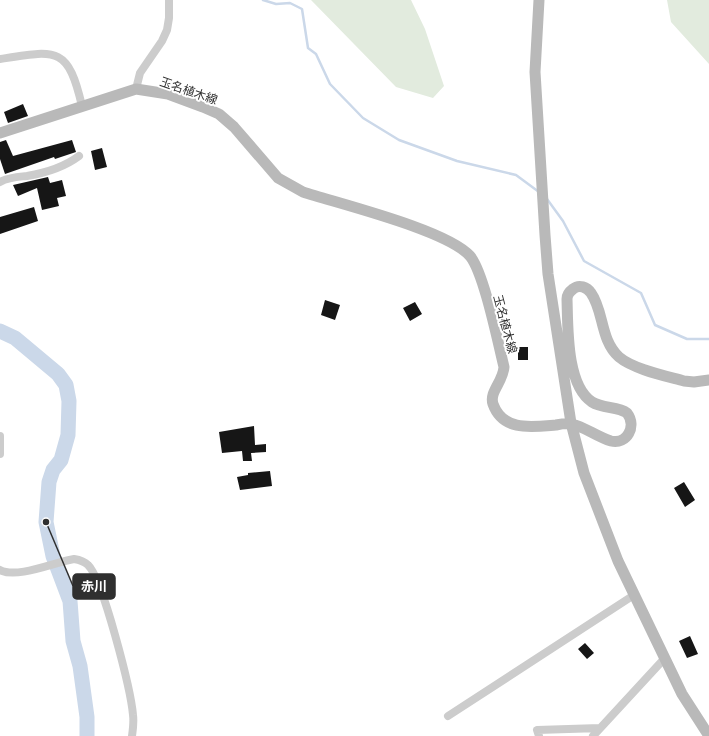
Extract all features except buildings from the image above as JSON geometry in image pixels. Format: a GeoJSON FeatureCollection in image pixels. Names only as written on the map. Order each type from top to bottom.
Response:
{"type":"FeatureCollection","features":[{"type":"Feature","properties":{"kind":"main road"},"geometry":{"type":"LineString","coordinates":[[539,0],[535,72],[545,236],[548,274],[571,423],[595,505],[618,561],[682,694],[709,736]]}},
{"type":"Feature","properties":{"kind":"main road","name":"玉名植木線"},"geometry":{"type":"LineString","coordinates":[[0,133],[136,89],[168,94],[204,106],[219,114],[234,127],[278,178],[290,186],[303,192],[426,231],[461,248],[471,257],[479,272],[504,367],[503,376],[492,396],[493,403],[501,417],[505,422],[516,426],[536,427],[571,423]]}},
{"type":"Feature","properties":{"kind":"main road"},"geometry":{"type":"LineString","coordinates":[[571,423],[608,440],[617,442],[626,438],[632,423],[630,417],[625,411],[596,404],[589,400],[584,396],[576,380],[569,341],[567,299],[568,294],[576,287],[582,286],[590,292],[612,350],[622,359],[684,381],[694,382],[709,380]]}},
{"type":"Feature","properties":{"kind":"street"},"geometry":{"type":"LineString","coordinates":[[136,89],[140,73],[162,41],[169,18],[169,0]]}},
{"type":"Feature","properties":{"kind":"street"},"geometry":{"type":"LineString","coordinates":[[0,59],[43,54],[61,58],[71,70],[82,106]]}},
{"type":"Feature","properties":{"kind":"street"},"geometry":{"type":"LineString","coordinates":[[0,182],[12,177],[29,175],[62,167],[78,156]]}},
{"type":"Feature","properties":{"kind":"street"},"geometry":{"type":"LineString","coordinates":[[0,436],[0,454]]}},
{"type":"Feature","properties":{"kind":"street"},"geometry":{"type":"LineString","coordinates":[[0,570],[6,572],[16,572],[74,559],[82,561],[89,566],[103,600],[120,653],[133,709],[132,736]]}},
{"type":"Feature","properties":{"kind":"street"},"geometry":{"type":"LineString","coordinates":[[448,716],[634,595]]}},
{"type":"Feature","properties":{"kind":"street"},"geometry":{"type":"LineString","coordinates":[[593,736],[664,659]]}},
{"type":"Feature","properties":{"kind":"street"},"geometry":{"type":"LineString","coordinates":[[539,736],[537,730],[600,728]]}},
{"type":"Feature","properties":{"kind":"shaded area"},"geometry":{"type":"Polygon","coordinates":[[[311,0],[411,0],[425,29],[444,86],[433,98],[396,87],[311,0]]]}},
{"type":"Feature","properties":{"kind":"shaded area"},"geometry":{"type":"Polygon","coordinates":[[[667,0],[709,0],[709,64],[671,22],[667,0]]]}},
{"type":"Feature","properties":{"kind":"waterway"},"geometry":{"type":"LineString","coordinates":[[263,0],[276,4],[290,3],[302,9],[308,48],[316,54],[330,84],[363,118],[399,140],[457,161],[516,175],[539,192]]}},
{"type":"Feature","properties":{"kind":"waterway"},"geometry":{"type":"LineString","coordinates":[[547,199],[563,221],[584,261],[641,293],[655,325],[687,339],[709,339]]}},
{"type":"Feature","properties":{"kind":"waterway"},"geometry":{"type":"LineString","coordinates":[[0,331],[15,338],[58,374],[66,385],[69,401],[68,435],[61,460],[53,470],[49,482],[46,522],[53,556],[70,601],[73,641],[80,666],[87,717],[87,736]]}},
{"type":"Feature","properties":{"kind":"place","name":"赤川"},"geometry":{"type":"Point","coordinates":[46,522]}}]}
